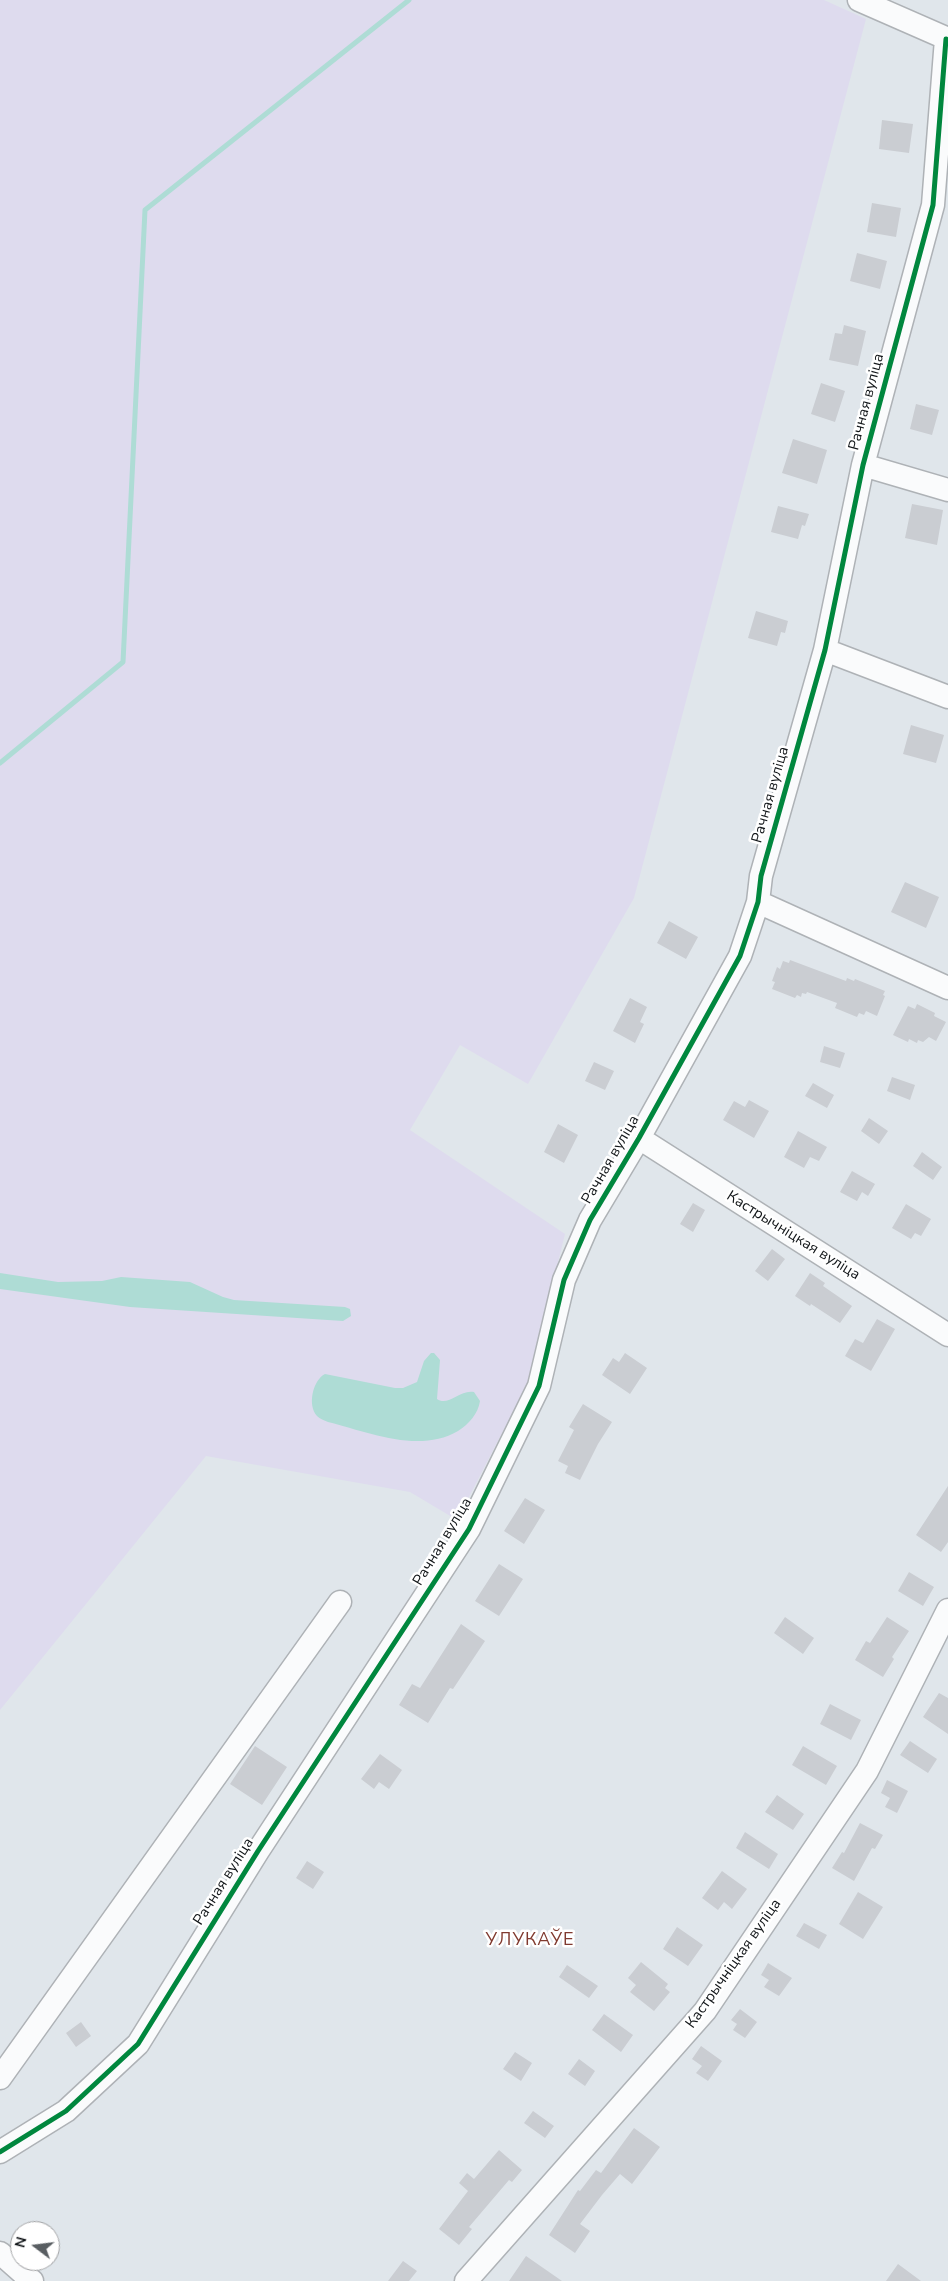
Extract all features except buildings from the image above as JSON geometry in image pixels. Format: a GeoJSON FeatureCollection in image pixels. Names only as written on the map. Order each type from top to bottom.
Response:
{"type":"FeatureCollection","features":[{"type":"Feature","properties":{"kind":"street"},"geometry":{"type":"LineString","coordinates":[[859,0],[947,39]]}},
{"type":"Feature","properties":{"kind":"street","name":"Рачная вуліца"},"geometry":{"type":"LineString","coordinates":[[0,2152],[66,2111],[138,2044],[258,1851],[469,1529],[539,1386],[564,1280],[590,1220],[639,1138],[740,956],[758,902],[761,876],[825,650],[863,465],[940,207],[947,39]]}},
{"type":"Feature","properties":{"kind":"street"},"geometry":{"type":"LineString","coordinates":[[863,465],[948,490]]}},
{"type":"Feature","properties":{"kind":"street"},"geometry":{"type":"LineString","coordinates":[[825,650],[948,697]]}},
{"type":"Feature","properties":{"kind":"street"},"geometry":{"type":"LineString","coordinates":[[758,902],[948,988]]}},
{"type":"Feature","properties":{"kind":"street","name":"Кастрычніцкая вуліца"},"geometry":{"type":"LineString","coordinates":[[639,1138],[948,1335]]}},
{"type":"Feature","properties":{"kind":"street"},"geometry":{"type":"LineString","coordinates":[[0,2078],[340,1602]]}},
{"type":"Feature","properties":{"kind":"street","name":"Кастрычніцкая вуліца"},"geometry":{"type":"LineString","coordinates":[[466,2281],[705,2011],[867,1771],[948,1610]]}},
{"type":"Feature","properties":{"kind":"street"},"geometry":{"type":"LineString","coordinates":[[0,2253],[32,2281]]}},
{"type":"Feature","properties":{"kind":"shaded area"},"geometry":{"type":"Polygon","coordinates":[[[0,0],[824,0],[866,19],[634,898],[528,1084],[460,1045],[410,1130],[565,1234],[528,1383],[457,1520],[410,1492],[206,1456],[0,1710],[0,0]]]}},
{"type":"Feature","properties":{"kind":"shaded area"},"geometry":{"type":"Polygon","coordinates":[[[0,1273],[58,1282],[102,1281],[121,1277],[190,1282],[234,1300],[345,1307],[350,1309],[351,1316],[343,1321],[130,1307],[0,1289],[0,1273]]]}},
{"type":"Feature","properties":{"kind":"shaded area"},"geometry":{"type":"Polygon","coordinates":[[[431,1353],[434,1353],[440,1360],[437,1399],[445,1401],[464,1393],[474,1392],[480,1401],[472,1418],[458,1431],[443,1438],[427,1441],[393,1439],[328,1422],[318,1417],[314,1411],[312,1406],[313,1393],[317,1382],[325,1374],[403,1388],[417,1382],[424,1361],[431,1353]]]}},
{"type":"Feature","properties":{"kind":"waterway"},"geometry":{"type":"LineString","coordinates":[[0,763],[123,662],[145,210],[409,0]]}},
{"type":"Feature","properties":{"kind":"cycle path"},"geometry":{"type":"LineString","coordinates":[[0,2152],[66,2111],[138,2044],[258,1851],[469,1529],[539,1386],[564,1280],[590,1220],[639,1138],[740,956],[758,902],[761,876],[825,650],[863,465],[933,205],[946,39]]}},
{"type":"Feature","properties":{"kind":"district","name":"УЛУКАЎЕ"},"geometry":{"type":"Point","coordinates":[530,1941]}}]}
